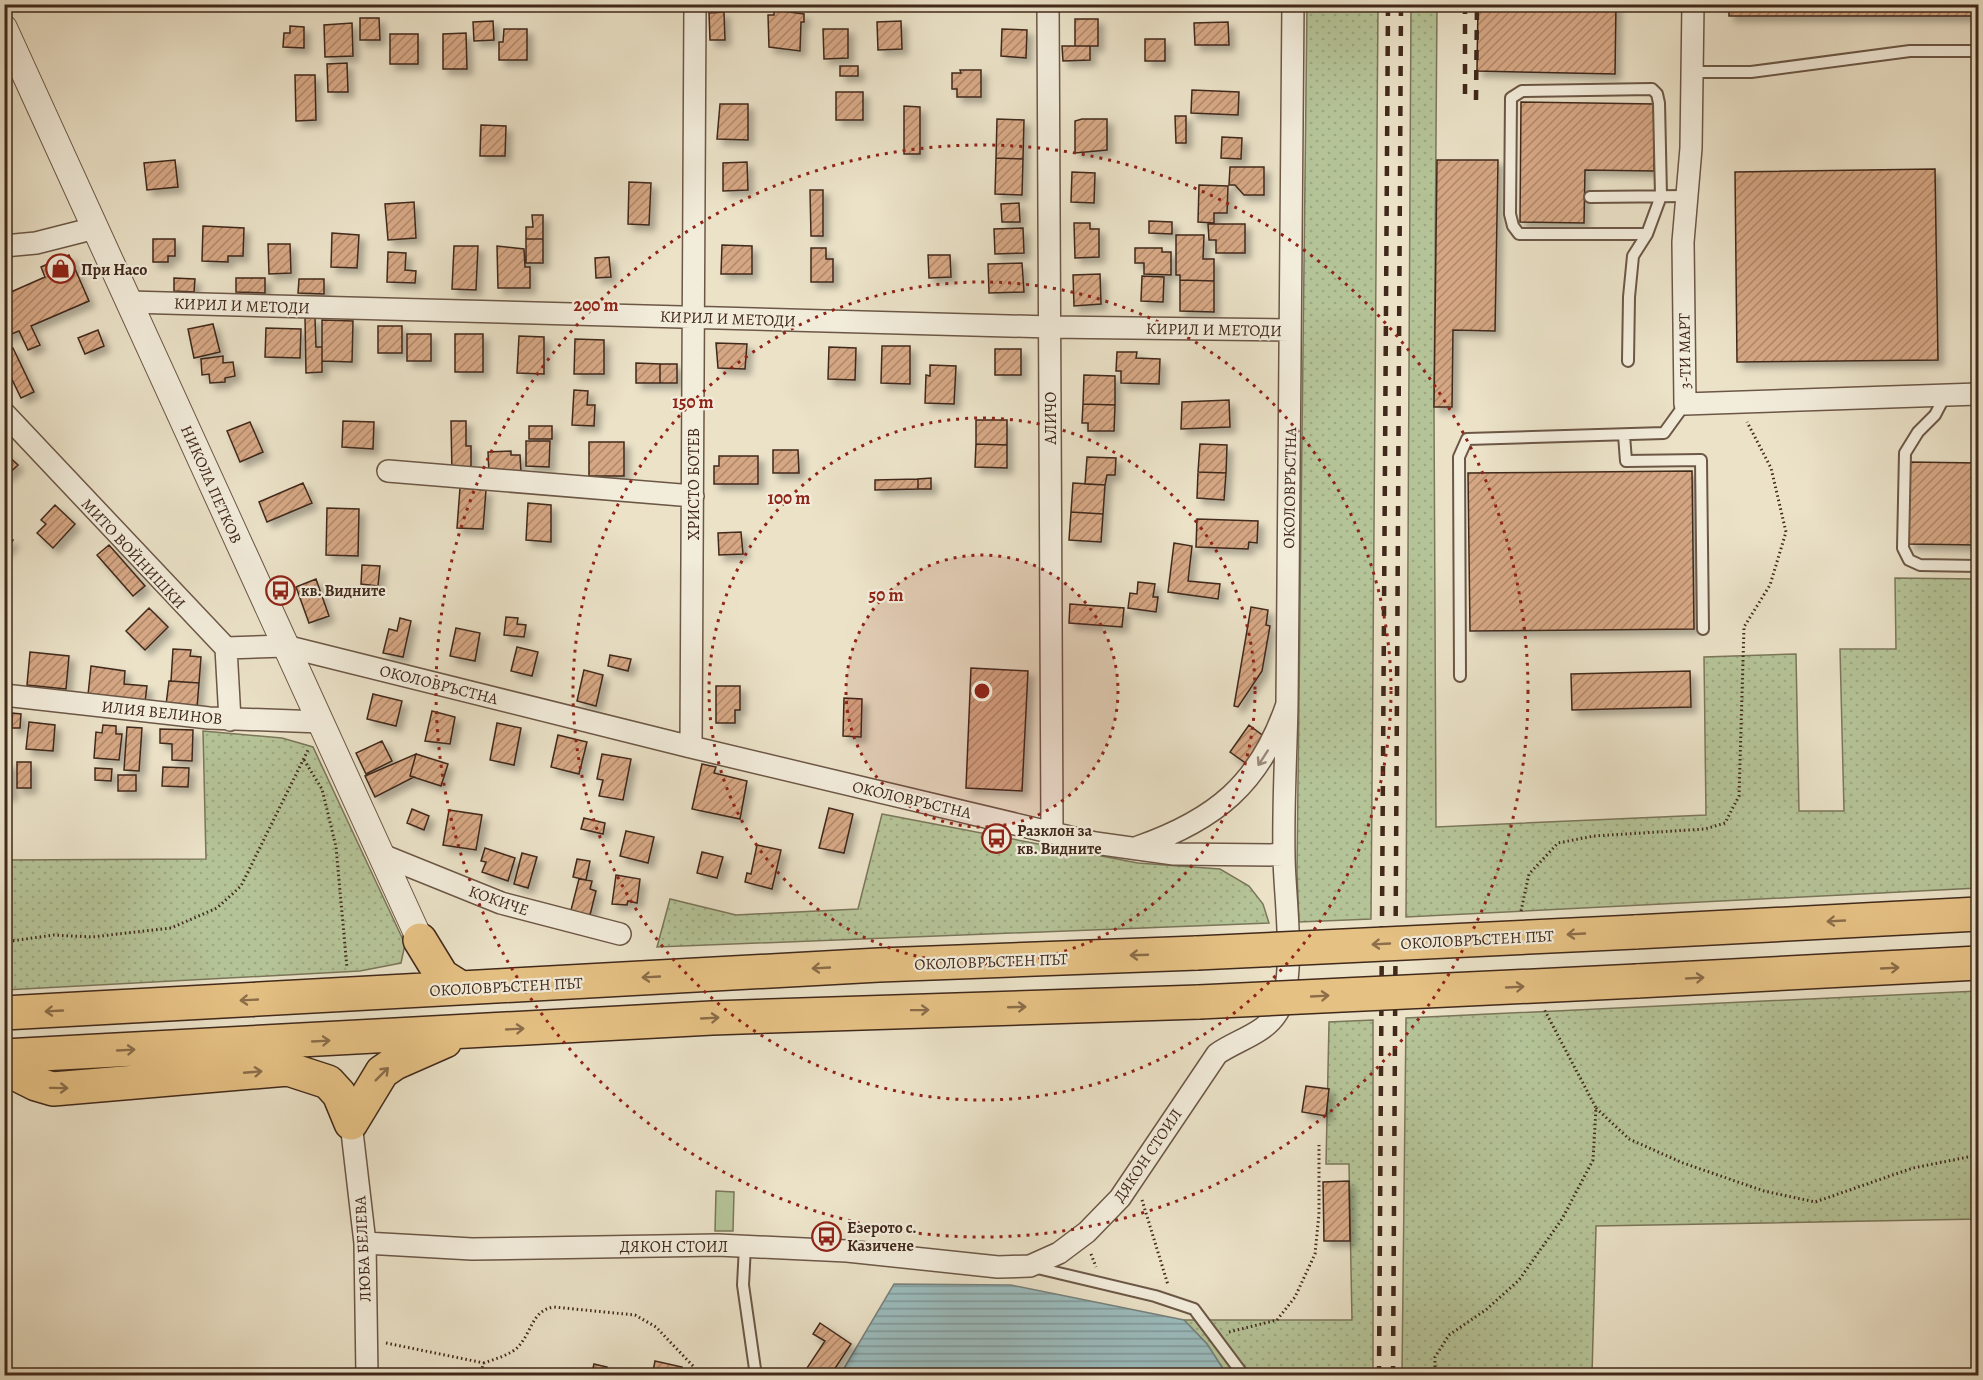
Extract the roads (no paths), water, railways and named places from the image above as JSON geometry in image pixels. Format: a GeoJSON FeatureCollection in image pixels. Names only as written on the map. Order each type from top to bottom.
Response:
{"type":"FeatureCollection","features":[{"type":"Feature","properties":{"kind":"highway","name":"ОКОЛОВРЪСТЕН ПЪТ"},"geometry":{"type":"LineString","coordinates":[[4,1013],[891,964],[1197,953],[1978,914]]}},
{"type":"Feature","properties":{"kind":"highway"},"geometry":{"type":"LineString","coordinates":[[420,940],[442,976],[461,988]]}},
{"type":"Feature","properties":{"kind":"highway"},"geometry":{"type":"LineString","coordinates":[[391,993],[410,972],[417,958],[420,940]]}},
{"type":"Feature","properties":{"kind":"highway"},"geometry":{"type":"LineString","coordinates":[[4,1056],[858,1011],[1199,1002],[1978,963]]}},
{"type":"Feature","properties":{"kind":"highway"},"geometry":{"type":"LineString","coordinates":[[351,1123],[382,1072],[395,1063],[466,1032]]}},
{"type":"Feature","properties":{"kind":"highway"},"geometry":{"type":"LineString","coordinates":[[4,1068],[36,1084],[53,1089],[288,1069],[328,1082],[339,1094],[351,1123]]}},
{"type":"Feature","properties":{"kind":"street","name":"ХРИСТО БОТЕВ"},"geometry":{"type":"LineString","coordinates":[[691,747],[695,4]]}},
{"type":"Feature","properties":{"kind":"street","name":"АЛИЧО"},"geometry":{"type":"LineString","coordinates":[[1048,4],[1052,831]]}},
{"type":"Feature","properties":{"kind":"street","name":"ОКОЛОВРЪСТНА"},"geometry":{"type":"LineString","coordinates":[[285,645],[691,747],[1132,850],[1170,836],[1222,805],[1244,785],[1263,760],[1276,736],[1287,704],[1293,4]]}},
{"type":"Feature","properties":{"kind":"street","name":"3-ТИ МАРТ"},"geometry":{"type":"LineString","coordinates":[[1693,4],[1691,148],[1683,242],[1685,404],[1978,394]]}},
{"type":"Feature","properties":{"kind":"street","name":"НИКОЛА ПЕТКОВ"},"geometry":{"type":"LineString","coordinates":[[4,28],[420,940]]}},
{"type":"Feature","properties":{"kind":"street"},"geometry":{"type":"LineString","coordinates":[[4,246],[36,243],[95,228]]}},
{"type":"Feature","properties":{"kind":"street","name":"КИРИЛ И МЕТОДИ"},"geometry":{"type":"LineString","coordinates":[[129,302],[1050,327],[1290,330]]}},
{"type":"Feature","properties":{"kind":"street","name":"МИТО ВОЙНИШКИ"},"geometry":{"type":"LineString","coordinates":[[4,413],[226,648]]}},
{"type":"Feature","properties":{"kind":"street"},"geometry":{"type":"LineString","coordinates":[[388,471],[693,496]]}},
{"type":"Feature","properties":{"kind":"street"},"geometry":{"type":"LineString","coordinates":[[230,720],[226,648],[285,645]]}},
{"type":"Feature","properties":{"kind":"street","name":"ИЛИЯ ВЕЛИНОВ"},"geometry":{"type":"LineString","coordinates":[[4,695],[230,720],[321,722]]}},
{"type":"Feature","properties":{"kind":"street","name":"ДЯКОН СТОИЛ"},"geometry":{"type":"LineString","coordinates":[[365,1243],[472,1249],[657,1245],[745,1246],[847,1251],[998,1267],[1030,1266],[1059,1253],[1087,1232],[1120,1198],[1217,1054],[1235,1042],[1259,1032],[1279,1011],[1285,992],[1288,969],[1284,855],[1287,704]]}},
{"type":"Feature","properties":{"kind":"street"},"geometry":{"type":"LineString","coordinates":[[1132,850],[1174,854],[1284,855]]}},
{"type":"Feature","properties":{"kind":"street","name":"КОКИЧЕ"},"geometry":{"type":"LineString","coordinates":[[382,855],[501,903],[620,934]]}},
{"type":"Feature","properties":{"kind":"street","name":"ЛЮБА БЕЛЕВА"},"geometry":{"type":"LineString","coordinates":[[351,1123],[365,1243],[367,1376]]}},
{"type":"Feature","properties":{"kind":"lane"},"geometry":{"type":"LineString","coordinates":[[1692,72],[1751,72],[1910,51],[1978,51]]}},
{"type":"Feature","properties":{"kind":"lane"},"geometry":{"type":"LineString","coordinates":[[1628,361],[1629,297],[1633,256],[1647,234],[1661,196],[1657,94],[1652,89],[1522,91],[1511,98],[1510,214],[1513,226],[1519,234],[1647,234]]}},
{"type":"Feature","properties":{"kind":"lane"},"geometry":{"type":"LineString","coordinates":[[1590,197],[1686,196]]}},
{"type":"Feature","properties":{"kind":"lane"},"geometry":{"type":"LineString","coordinates":[[1945,396],[1935,415],[1918,432],[1905,453],[1903,548],[1909,560],[1920,565],[1978,566]]}},
{"type":"Feature","properties":{"kind":"lane"},"geometry":{"type":"LineString","coordinates":[[1460,676],[1459,457],[1467,439],[1664,433],[1685,404]]}},
{"type":"Feature","properties":{"kind":"lane"},"geometry":{"type":"LineString","coordinates":[[1624,435],[1626,461],[1701,460],[1703,628]]}},
{"type":"Feature","properties":{"kind":"lane"},"geometry":{"type":"LineString","coordinates":[[745,1246],[743,1286],[756,1376]]}},
{"type":"Feature","properties":{"kind":"lane"},"geometry":{"type":"LineString","coordinates":[[1030,1266],[1172,1301],[1194,1309],[1216,1335],[1244,1376]]}},
{"type":"Feature","properties":{"kind":"water"},"geometry":{"type":"Polygon","coordinates":[[[894,1284],[1011,1285],[1184,1320],[1207,1344],[1227,1375],[840,1375],[894,1284]]]}},
{"type":"Feature","properties":{"kind":"railway"},"geometry":{"type":"LineString","coordinates":[[1379,1376],[1388,4]]}},
{"type":"Feature","properties":{"kind":"railway"},"geometry":{"type":"LineString","coordinates":[[1393,1376],[1401,4]]}},
{"type":"Feature","properties":{"kind":"railway"},"geometry":{"type":"LineString","coordinates":[[1465,4],[1465,101]]}},
{"type":"Feature","properties":{"kind":"railway"},"geometry":{"type":"LineString","coordinates":[[1476,100],[1477,4]]}},
{"type":"Feature","properties":{"kind":"place","name":"При Насо"},"geometry":{"type":"Point","coordinates":[60,269]}},
{"type":"Feature","properties":{"kind":"place","name":"кв. Видните"},"geometry":{"type":"Point","coordinates":[280,590]}},
{"type":"Feature","properties":{"kind":"place","name":"Разклон за кв. Видните"},"geometry":{"type":"Point","coordinates":[996,839]}},
{"type":"Feature","properties":{"kind":"place","name":"Езерото с. Казичене"},"geometry":{"type":"Point","coordinates":[826,1236]}}]}
